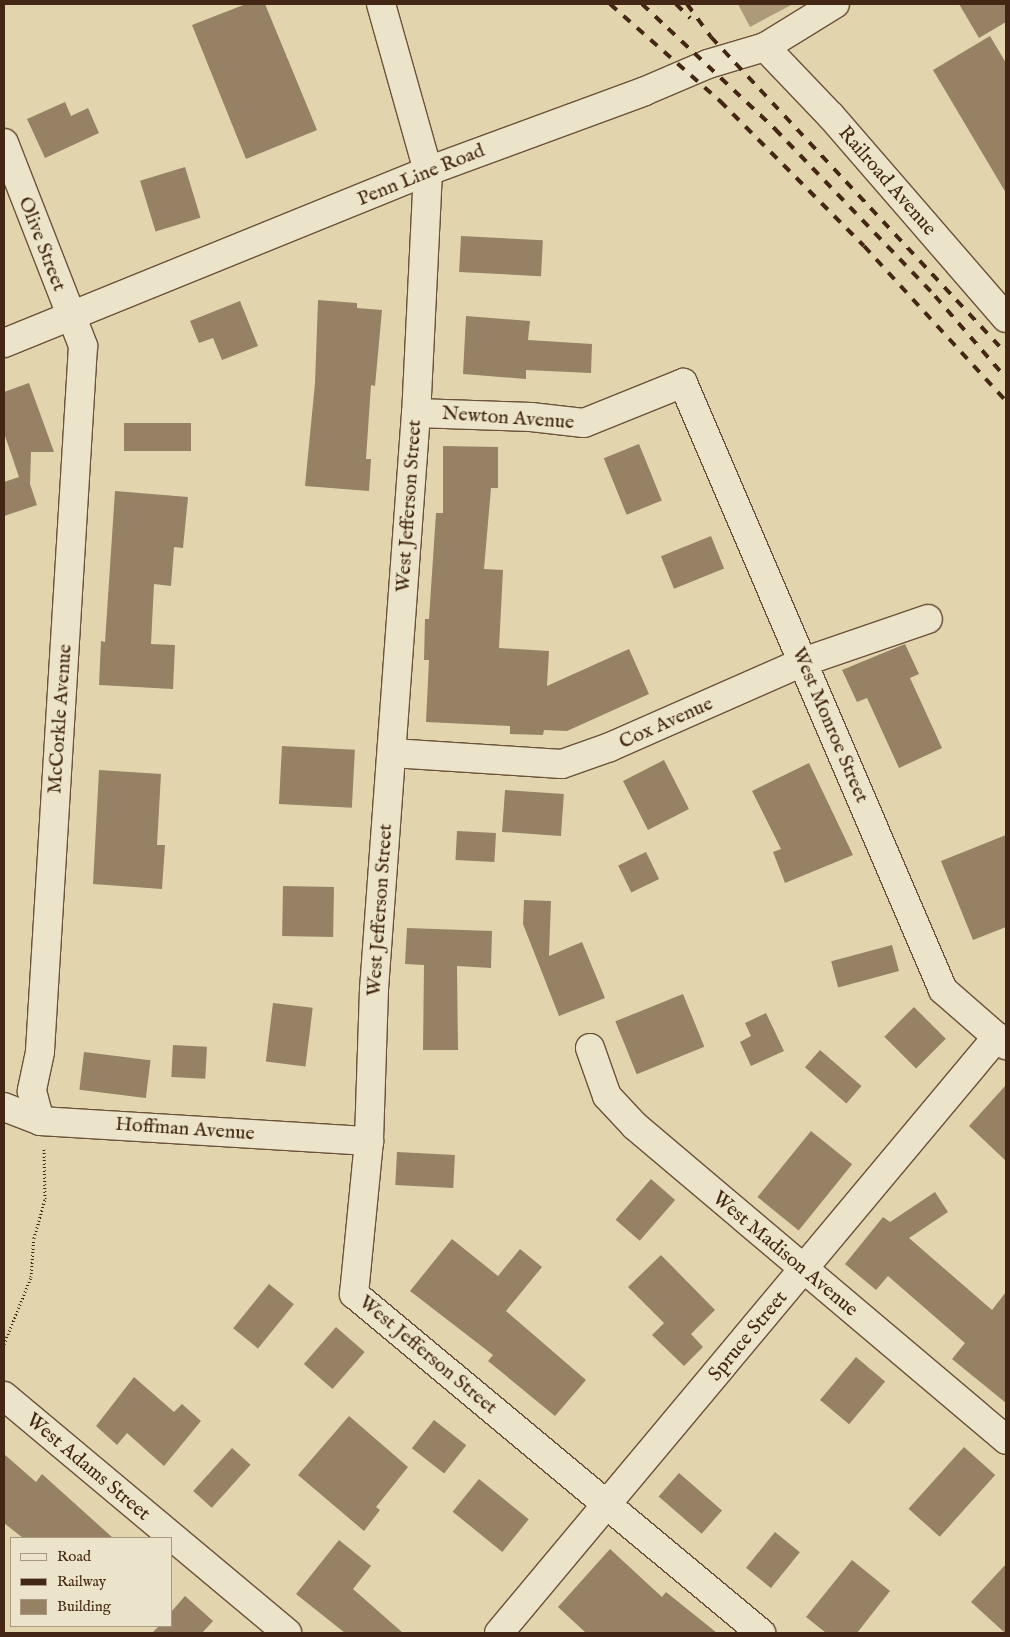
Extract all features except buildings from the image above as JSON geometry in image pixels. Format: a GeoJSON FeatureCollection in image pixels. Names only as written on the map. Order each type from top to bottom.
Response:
{"type":"FeatureCollection","features":[{"type":"Feature","properties":{"kind":"street","name":"West Jefferson Street"},"geometry":{"type":"LineString","coordinates":[[382,4],[428,171],[416,413],[374,989],[369,1141],[354,1294],[761,1633]]}},
{"type":"Feature","properties":{"kind":"street","name":"Penn Line Road"},"geometry":{"type":"LineString","coordinates":[[4,344],[428,171],[646,91],[708,64],[765,47],[835,4]]}},
{"type":"Feature","properties":{"kind":"street","name":"Railroad Avenue"},"geometry":{"type":"LineString","coordinates":[[765,47],[831,116],[1006,318]]}},
{"type":"Feature","properties":{"kind":"street","name":"Olive Street"},"geometry":{"type":"LineString","coordinates":[[4,143],[70,318]]}},
{"type":"Feature","properties":{"kind":"street","name":"McCorkle Avenue"},"geometry":{"type":"LineString","coordinates":[[40,1121],[32,1090],[40,1052],[83,346],[70,318]]}},
{"type":"Feature","properties":{"kind":"street","name":"Newton Avenue"},"geometry":{"type":"LineString","coordinates":[[416,413],[531,417],[584,423],[683,383]]}},
{"type":"Feature","properties":{"kind":"street","name":"West Monroe Street"},"geometry":{"type":"LineString","coordinates":[[683,383],[943,990],[1002,1041]]}},
{"type":"Feature","properties":{"kind":"street","name":"Cox Avenue"},"geometry":{"type":"LineString","coordinates":[[392,753],[562,764],[610,747],[803,662],[928,619]]}},
{"type":"Feature","properties":{"kind":"street","name":"Spruce Street"},"geometry":{"type":"LineString","coordinates":[[499,1633],[803,1271],[1002,1041]]}},
{"type":"Feature","properties":{"kind":"street","name":"West Madison Avenue"},"geometry":{"type":"LineString","coordinates":[[590,1048],[607,1096],[635,1126],[803,1271],[1006,1440]]}},
{"type":"Feature","properties":{"kind":"street","name":"Hoffman Avenue"},"geometry":{"type":"LineString","coordinates":[[4,1107],[40,1121],[369,1141]]}},
{"type":"Feature","properties":{"kind":"street","name":"West Adams Street"},"geometry":{"type":"LineString","coordinates":[[4,1396],[287,1633]]}},
{"type":"Feature","properties":{"kind":"path"},"geometry":{"type":"LineString","coordinates":[[4,1344],[31,1277],[34,1238],[45,1199],[46,1164],[40,1121]]}},
{"type":"Feature","properties":{"kind":"shaded area"},"geometry":{"type":"Polygon","coordinates":[[[738,4],[793,4],[750,27],[738,4]]]}},
{"type":"Feature","properties":{"kind":"railway"},"geometry":{"type":"LineString","coordinates":[[610,4],[720,101],[864,246],[1006,401]]}},
{"type":"Feature","properties":{"kind":"railway"},"geometry":{"type":"LineString","coordinates":[[642,4],[775,129],[935,296],[1006,378]]}},
{"type":"Feature","properties":{"kind":"railway"},"geometry":{"type":"LineString","coordinates":[[676,4],[690,18]]}},
{"type":"Feature","properties":{"kind":"railway"},"geometry":{"type":"LineString","coordinates":[[687,4],[711,37],[1006,353]]}}]}
